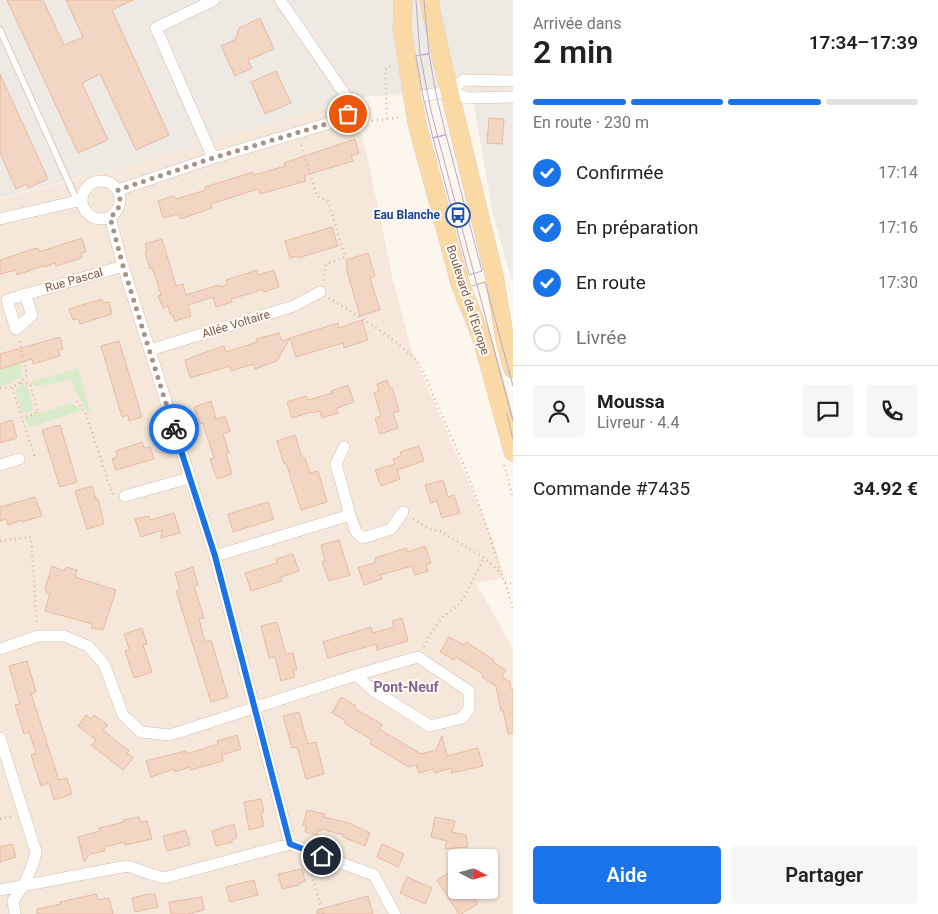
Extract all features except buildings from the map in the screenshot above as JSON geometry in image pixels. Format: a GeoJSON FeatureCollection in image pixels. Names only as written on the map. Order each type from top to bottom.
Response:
{"type":"FeatureCollection","features":[{"type":"Feature","properties":{"kind":"main road","name":"Boulevard de l'Europe"},"geometry":{"type":"LineString","coordinates":[[403,0],[402,28],[417,124],[460,283],[482,338],[513,452]]}},
{"type":"Feature","properties":{"kind":"main road","name":"Boulevard de l'Europe"},"geometry":{"type":"LineString","coordinates":[[429,0],[494,275],[505,340],[513,369]]}},
{"type":"Feature","properties":{"kind":"street"},"geometry":{"type":"LineString","coordinates":[[213,158],[156,28],[214,0]]}},
{"type":"Feature","properties":{"kind":"street"},"geometry":{"type":"LineString","coordinates":[[118,190],[213,158],[298,134],[343,119],[348,114],[349,102],[344,92],[280,0]]}},
{"type":"Feature","properties":{"kind":"street"},"geometry":{"type":"LineString","coordinates":[[413,98],[449,91],[464,80],[513,81]]}},
{"type":"Feature","properties":{"kind":"street"},"geometry":{"type":"LineString","coordinates":[[449,91],[467,98],[513,97]]}},
{"type":"Feature","properties":{"kind":"street"},"geometry":{"type":"LineString","coordinates":[[96,181],[109,182],[118,190],[120,196],[118,208],[110,217],[97,218],[91,216],[86,212],[80,200],[86,188],[96,181]]}},
{"type":"Feature","properties":{"kind":"street"},"geometry":{"type":"LineString","coordinates":[[0,219],[80,200]]}},
{"type":"Feature","properties":{"kind":"street"},"geometry":{"type":"LineString","coordinates":[[110,217],[123,266],[215,556],[290,844]]}},
{"type":"Feature","properties":{"kind":"street","name":"Rue Pascal"},"geometry":{"type":"LineString","coordinates":[[16,329],[6,300],[123,266]]}},
{"type":"Feature","properties":{"kind":"street","name":"Allée Voltaire"},"geometry":{"type":"LineString","coordinates":[[150,350],[294,306],[320,292]]}},
{"type":"Feature","properties":{"kind":"street"},"geometry":{"type":"LineString","coordinates":[[16,329],[32,315],[25,294]]}},
{"type":"Feature","properties":{"kind":"street"},"geometry":{"type":"LineString","coordinates":[[344,447],[336,464],[356,532],[363,538],[391,529],[403,512]]}},
{"type":"Feature","properties":{"kind":"street"},"geometry":{"type":"LineString","coordinates":[[0,465],[19,459]]}},
{"type":"Feature","properties":{"kind":"street"},"geometry":{"type":"LineString","coordinates":[[125,496],[189,478]]}},
{"type":"Feature","properties":{"kind":"street"},"geometry":{"type":"LineString","coordinates":[[215,556],[350,515]]}},
{"type":"Feature","properties":{"kind":"street"},"geometry":{"type":"LineString","coordinates":[[0,649],[38,636],[64,636],[88,646],[104,664],[123,715],[140,732],[170,735],[356,674],[418,658],[469,691],[469,709],[462,718],[430,726],[371,689],[356,674]]}},
{"type":"Feature","properties":{"kind":"street"},"geometry":{"type":"LineString","coordinates":[[0,738],[36,852],[33,866],[25,884],[13,901],[15,914]]}},
{"type":"Feature","properties":{"kind":"street"},"geometry":{"type":"LineString","coordinates":[[0,890],[127,866],[163,878],[290,844],[374,875],[395,914]]}},
{"type":"Feature","properties":{"kind":"lane"},"geometry":{"type":"LineString","coordinates":[[0,30],[80,200]]}},
{"type":"Feature","properties":{"kind":"path"},"geometry":{"type":"LineString","coordinates":[[387,119],[385,71],[387,67],[392,65]]}},
{"type":"Feature","properties":{"kind":"path"},"geometry":{"type":"LineString","coordinates":[[343,119],[368,121],[402,117]]}},
{"type":"Feature","properties":{"kind":"path"},"geometry":{"type":"LineString","coordinates":[[298,134],[317,196],[328,201],[345,257],[326,264],[320,292],[373,326],[418,362],[470,480],[513,608]]}},
{"type":"Feature","properties":{"kind":"path"},"geometry":{"type":"LineString","coordinates":[[0,388],[12,388],[21,383],[27,375],[16,329]]}},
{"type":"Feature","properties":{"kind":"path"},"geometry":{"type":"LineString","coordinates":[[21,383],[30,384],[38,412],[22,418]]}},
{"type":"Feature","properties":{"kind":"path"},"geometry":{"type":"LineString","coordinates":[[12,388],[34,455],[19,459]]}},
{"type":"Feature","properties":{"kind":"path"},"geometry":{"type":"LineString","coordinates":[[77,401],[86,414],[112,493],[125,496]]}},
{"type":"Feature","properties":{"kind":"path"},"geometry":{"type":"LineString","coordinates":[[403,512],[429,529],[442,532],[484,558],[500,572]]}},
{"type":"Feature","properties":{"kind":"path"},"geometry":{"type":"LineString","coordinates":[[0,541],[32,537],[38,636]]}},
{"type":"Feature","properties":{"kind":"path"},"geometry":{"type":"LineString","coordinates":[[418,658],[431,633],[443,617],[457,606],[464,597],[484,558]]}},
{"type":"Feature","properties":{"kind":"path"},"geometry":{"type":"LineString","coordinates":[[505,582],[513,584]]}},
{"type":"Feature","properties":{"kind":"path"},"geometry":{"type":"LineString","coordinates":[[305,850],[323,914]]}},
{"type":"Feature","properties":{"kind":"shaded area"},"geometry":{"type":"Polygon","coordinates":[[[0,0],[513,0],[513,284],[493,215],[472,94],[370,96],[335,104],[134,164],[0,198],[0,0]]]}},
{"type":"Feature","properties":{"kind":"shaded area"},"geometry":{"type":"Polygon","coordinates":[[[352,101],[367,155],[393,280],[411,348],[492,537],[505,578],[476,583],[513,648],[513,914],[0,914],[0,199],[134,164],[335,104],[352,101]]]}},
{"type":"Feature","properties":{"kind":"green space"},"geometry":{"type":"Polygon","coordinates":[[[18,361],[21,366],[21,376],[9,384],[0,386],[0,366],[18,361]]]}},
{"type":"Feature","properties":{"kind":"green space"},"geometry":{"type":"Polygon","coordinates":[[[78,368],[90,411],[87,412],[70,380],[37,386],[30,384],[33,381],[78,368]]]}},
{"type":"Feature","properties":{"kind":"green space"},"geometry":{"type":"Polygon","coordinates":[[[22,384],[27,387],[33,406],[31,411],[26,413],[21,411],[15,390],[22,384]]]}},
{"type":"Feature","properties":{"kind":"green space"},"geometry":{"type":"Polygon","coordinates":[[[72,403],[81,410],[29,428],[25,417],[72,403]]]}},
{"type":"Feature","properties":{"kind":"tram line"},"geometry":{"type":"LineString","coordinates":[[416,0],[420,54],[431,111],[513,421]]}},
{"type":"Feature","properties":{"kind":"tram line"},"geometry":{"type":"LineString","coordinates":[[422,55],[429,54],[424,0]]}},
{"type":"Feature","properties":{"kind":"tram line"},"geometry":{"type":"LineString","coordinates":[[429,54],[446,135],[433,138],[416,56],[429,54]]}},
{"type":"Feature","properties":{"kind":"tram line"},"geometry":{"type":"LineString","coordinates":[[446,135],[482,271],[469,275],[433,138],[446,135]]}},
{"type":"Feature","properties":{"kind":"tram line"},"geometry":{"type":"LineString","coordinates":[[472,286],[485,282],[513,386]]}},
{"type":"Feature","properties":{"kind":"tram line"},"geometry":{"type":"LineString","coordinates":[[507,414],[513,439]]}},
{"type":"Feature","properties":{"kind":"way so far"},"geometry":{"type":"LineString","coordinates":[[174,429],[123,266],[110,217],[115,214],[120,202],[118,190],[213,158],[298,134],[343,119],[348,114]]}},
{"type":"Feature","properties":{"kind":"place","name":"Eau Blanche"},"geometry":{"type":"Point","coordinates":[458,215]}},
{"type":"Feature","properties":{"kind":"district","name":"Pont-Neuf"},"geometry":{"type":"Point","coordinates":[406,687]}},
{"type":"Feature","properties":{"kind":"route"},"geometry":{"type":"LineString","coordinates":[[174,429],[215,556],[290,844],[322,856]]}}]}
